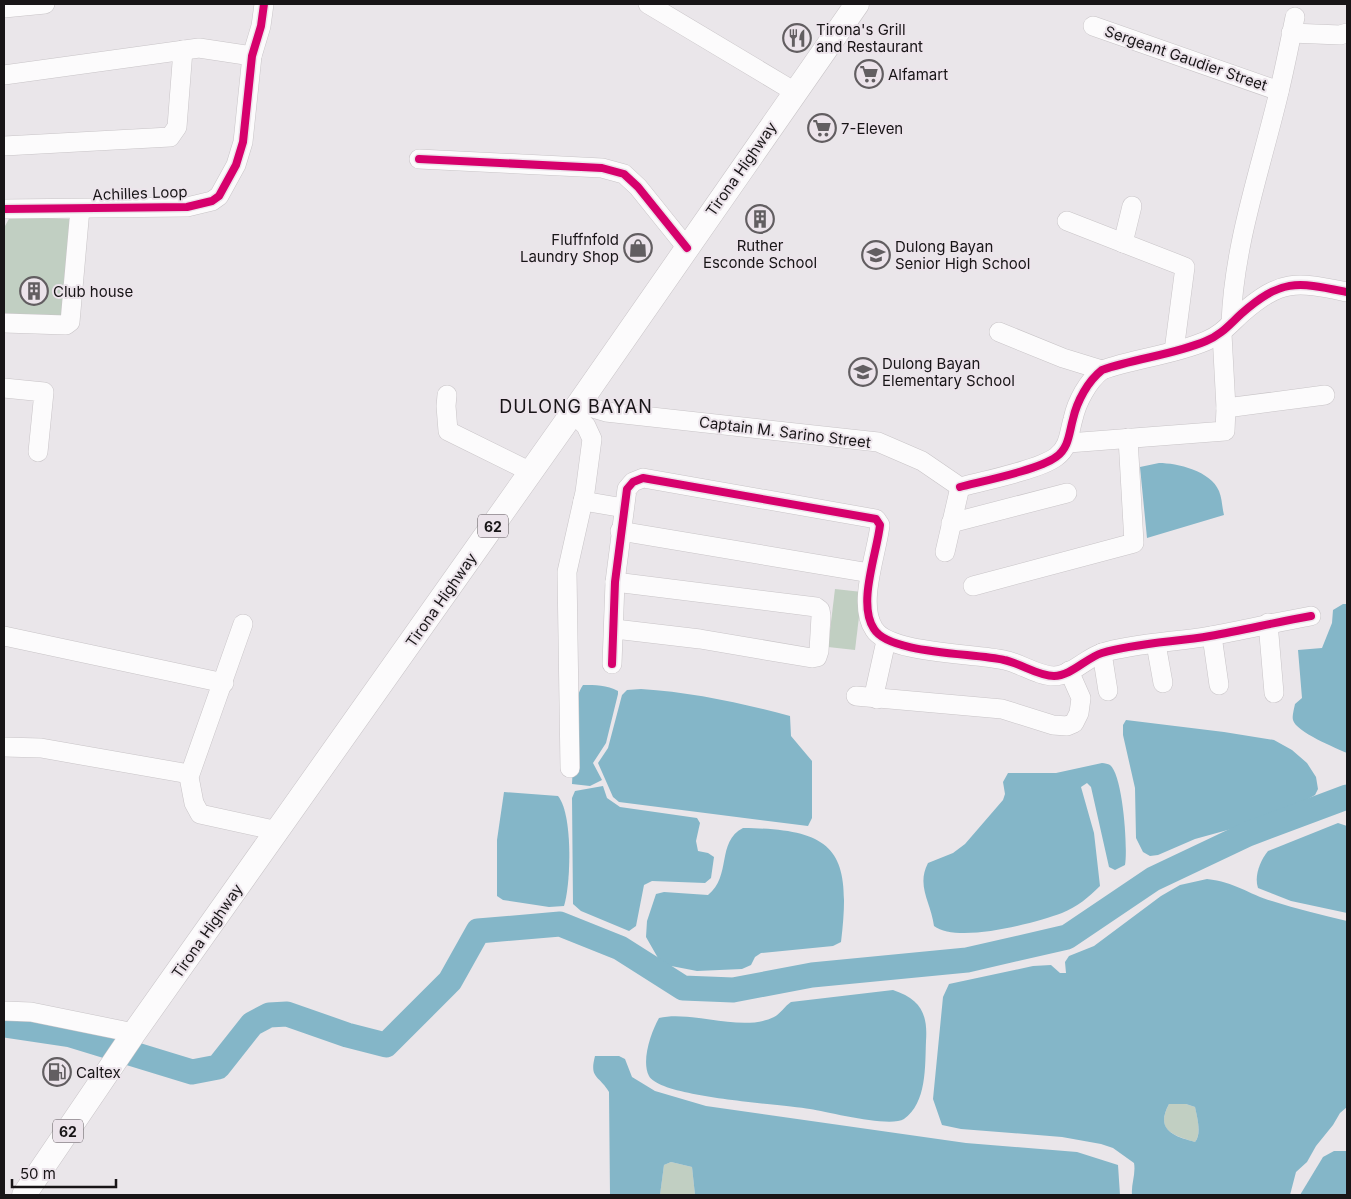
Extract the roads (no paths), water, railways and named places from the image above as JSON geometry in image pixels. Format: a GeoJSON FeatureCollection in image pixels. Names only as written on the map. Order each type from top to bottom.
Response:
{"type":"FeatureCollection","features":[{"type":"Feature","properties":{"kind":"main road","name":"Tirona Highway"},"geometry":{"type":"LineString","coordinates":[[24,1195],[130,1039],[576,408],[857,4]]}},
{"type":"Feature","properties":{"kind":"street"},"geometry":{"type":"LineString","coordinates":[[4,8],[45,4]]}},
{"type":"Feature","properties":{"kind":"street","name":"Achilles Loop"},"geometry":{"type":"LineString","coordinates":[[4,209],[187,207],[212,201],[219,196],[236,165],[243,142],[252,56],[261,26],[264,4]]}},
{"type":"Feature","properties":{"kind":"street"},"geometry":{"type":"LineString","coordinates":[[648,4],[795,92]]}},
{"type":"Feature","properties":{"kind":"street","name":"Sergeant Gaudier Street"},"geometry":{"type":"LineString","coordinates":[[1128,438],[1225,432],[1226,328],[1245,220],[1279,91],[1293,25],[1340,35],[1347,33]]}},
{"type":"Feature","properties":{"kind":"street","name":"Sergeant Gaudier Street"},"geometry":{"type":"LineString","coordinates":[[1093,26],[1279,91]]}},
{"type":"Feature","properties":{"kind":"street"},"geometry":{"type":"LineString","coordinates":[[4,76],[198,48],[252,56]]}},
{"type":"Feature","properties":{"kind":"street"},"geometry":{"type":"LineString","coordinates":[[4,146],[170,138],[177,127],[182,50]]}},
{"type":"Feature","properties":{"kind":"street"},"geometry":{"type":"LineString","coordinates":[[419,159],[602,168],[624,174],[638,187],[687,248]]}},
{"type":"Feature","properties":{"kind":"street"},"geometry":{"type":"LineString","coordinates":[[1123,243],[1132,206]]}},
{"type":"Feature","properties":{"kind":"street"},"geometry":{"type":"LineString","coordinates":[[4,323],[66,325],[70,322],[80,209]]}},
{"type":"Feature","properties":{"kind":"street"},"geometry":{"type":"LineString","coordinates":[[1068,221],[1185,267],[1174,351]]}},
{"type":"Feature","properties":{"kind":"street"},"geometry":{"type":"LineString","coordinates":[[945,552],[960,487],[1041,464],[1057,457],[1068,443],[1073,418],[1085,391],[1093,377],[1102,370],[1174,351],[1226,328],[1277,288],[1286,285],[1323,287],[1347,292]]}},
{"type":"Feature","properties":{"kind":"street"},"geometry":{"type":"LineString","coordinates":[[999,332],[1063,358],[1102,370]]}},
{"type":"Feature","properties":{"kind":"street"},"geometry":{"type":"LineString","coordinates":[[4,388],[44,392],[38,452]]}},
{"type":"Feature","properties":{"kind":"street"},"geometry":{"type":"LineString","coordinates":[[447,395],[448,431],[531,472]]}},
{"type":"Feature","properties":{"kind":"street"},"geometry":{"type":"LineString","coordinates":[[1226,408],[1325,395]]}},
{"type":"Feature","properties":{"kind":"street"},"geometry":{"type":"LineString","coordinates":[[570,768],[567,572],[584,497],[592,439],[576,408]]}},
{"type":"Feature","properties":{"kind":"street","name":"Captain M. Sarino Street"},"geometry":{"type":"LineString","coordinates":[[576,408],[878,442],[922,461],[960,487]]}},
{"type":"Feature","properties":{"kind":"street"},"geometry":{"type":"LineString","coordinates":[[973,586],[1134,543],[1128,438],[1068,443]]}},
{"type":"Feature","properties":{"kind":"street"},"geometry":{"type":"LineString","coordinates":[[612,664],[615,629],[615,582],[620,531],[627,490],[633,482],[643,478],[876,519],[880,525],[870,574],[868,610],[870,620],[873,629],[886,641],[904,647],[985,656],[1010,661],[1054,676],[1069,671],[1102,653],[1212,636],[1268,623],[1311,616]]}},
{"type":"Feature","properties":{"kind":"street"},"geometry":{"type":"LineString","coordinates":[[951,523],[1067,493]]}},
{"type":"Feature","properties":{"kind":"street"},"geometry":{"type":"LineString","coordinates":[[584,497],[625,504]]}},
{"type":"Feature","properties":{"kind":"street"},"geometry":{"type":"LineString","coordinates":[[620,531],[870,574]]}},
{"type":"Feature","properties":{"kind":"street"},"geometry":{"type":"LineString","coordinates":[[615,582],[816,607],[820,610],[821,616],[819,651],[817,657],[812,658],[700,639],[615,629]]}},
{"type":"Feature","properties":{"kind":"street"},"geometry":{"type":"LineString","coordinates":[[1268,623],[1274,693]]}},
{"type":"Feature","properties":{"kind":"street"},"geometry":{"type":"LineString","coordinates":[[243,624],[224,683],[189,774],[194,803],[200,814],[278,831]]}},
{"type":"Feature","properties":{"kind":"street"},"geometry":{"type":"LineString","coordinates":[[4,636],[224,683]]}},
{"type":"Feature","properties":{"kind":"street"},"geometry":{"type":"LineString","coordinates":[[1212,636],[1219,686]]}},
{"type":"Feature","properties":{"kind":"street"},"geometry":{"type":"LineString","coordinates":[[877,699],[874,695],[886,641]]}},
{"type":"Feature","properties":{"kind":"street"},"geometry":{"type":"LineString","coordinates":[[1156,644],[1163,683]]}},
{"type":"Feature","properties":{"kind":"street"},"geometry":{"type":"LineString","coordinates":[[1102,653],[1108,691]]}},
{"type":"Feature","properties":{"kind":"street"},"geometry":{"type":"LineString","coordinates":[[856,696],[1002,709],[1054,725],[1067,726],[1074,723],[1079,713],[1081,698],[1069,671]]}},
{"type":"Feature","properties":{"kind":"street"},"geometry":{"type":"LineString","coordinates":[[4,747],[41,748],[189,774]]}},
{"type":"Feature","properties":{"kind":"street"},"geometry":{"type":"LineString","coordinates":[[4,1011],[31,1012],[130,1039]]}},
{"type":"Feature","properties":{"kind":"water"},"geometry":{"type":"Polygon","coordinates":[[[1159,463],[1184,467],[1209,478],[1219,491],[1224,515],[1147,538],[1140,467],[1159,463]]]}},
{"type":"Feature","properties":{"kind":"water"},"geometry":{"type":"Polygon","coordinates":[[[1343,604],[1347,604],[1347,753],[1301,730],[1293,720],[1295,704],[1302,698],[1298,650],[1322,648],[1332,623],[1333,610],[1343,604]]]}},
{"type":"Feature","properties":{"kind":"water"},"geometry":{"type":"Polygon","coordinates":[[[583,685],[605,686],[618,691],[606,743],[593,763],[602,780],[590,786],[572,784],[573,719],[578,694],[583,685]]]}},
{"type":"Feature","properties":{"kind":"water"},"geometry":{"type":"Polygon","coordinates":[[[641,689],[716,699],[790,716],[791,736],[812,761],[812,818],[808,826],[619,802],[613,797],[598,763],[608,748],[622,695],[627,690],[641,689]]]}},
{"type":"Feature","properties":{"kind":"water"},"geometry":{"type":"Polygon","coordinates":[[[1126,720],[1274,740],[1292,750],[1307,763],[1316,777],[1318,789],[1315,795],[1278,816],[1195,839],[1158,855],[1150,856],[1143,852],[1136,838],[1135,788],[1123,735],[1123,725],[1126,720]]]}},
{"type":"Feature","properties":{"kind":"water"},"geometry":{"type":"Polygon","coordinates":[[[1102,763],[1110,765],[1118,783],[1124,813],[1125,865],[1115,870],[1109,867],[1091,787],[1087,783],[1081,787],[1094,833],[1100,886],[1096,890],[1067,911],[1016,926],[997,930],[960,933],[945,931],[934,926],[923,879],[928,863],[953,853],[965,844],[1003,800],[1005,794],[1003,782],[1008,773],[1056,773],[1102,763]]]}},
{"type":"Feature","properties":{"kind":"water"},"geometry":{"type":"Polygon","coordinates":[[[603,786],[607,798],[620,807],[697,818],[700,823],[696,841],[698,851],[708,853],[714,857],[711,878],[705,883],[652,881],[644,885],[636,926],[629,931],[581,911],[573,904],[572,798],[575,791],[603,786]]]}},
{"type":"Feature","properties":{"kind":"water"},"geometry":{"type":"Polygon","coordinates":[[[504,792],[558,796],[563,805],[569,850],[568,882],[564,906],[549,907],[503,900],[497,896],[497,840],[504,792]]]}},
{"type":"Feature","properties":{"kind":"water"},"geometry":{"type":"Polygon","coordinates":[[[1338,823],[1347,826],[1347,913],[1291,901],[1258,888],[1258,869],[1268,851],[1338,823]]]}},
{"type":"Feature","properties":{"kind":"water"},"geometry":{"type":"Polygon","coordinates":[[[743,828],[774,829],[799,833],[818,841],[831,851],[839,866],[843,886],[844,911],[841,942],[833,946],[761,953],[755,957],[751,965],[742,969],[697,971],[666,965],[658,958],[646,937],[647,921],[656,894],[664,892],[708,895],[720,878],[726,850],[730,842],[735,834],[743,828]]]}},
{"type":"Feature","properties":{"kind":"water"},"geometry":{"type":"Polygon","coordinates":[[[1207,879],[1217,881],[1234,885],[1272,901],[1347,921],[1347,1107],[1340,1113],[1316,1146],[1307,1162],[1296,1172],[1290,1195],[1132,1195],[1134,1163],[1113,1148],[1062,1137],[961,1129],[942,1125],[933,1099],[943,997],[949,984],[1033,966],[1051,965],[1060,973],[1066,973],[1065,962],[1069,956],[1094,946],[1161,896],[1180,885],[1207,879]],[[1169,1104],[1165,1113],[1165,1126],[1173,1134],[1195,1142],[1199,1130],[1195,1107],[1186,1104],[1169,1104]]]}},
{"type":"Feature","properties":{"kind":"water"},"geometry":{"type":"Polygon","coordinates":[[[893,990],[916,1003],[924,1015],[926,1031],[925,1072],[921,1094],[912,1112],[904,1119],[886,1122],[873,1121],[810,1109],[698,1095],[658,1084],[649,1076],[646,1063],[648,1047],[659,1018],[672,1016],[747,1023],[774,1017],[791,1002],[893,990]]]}},
{"type":"Feature","properties":{"kind":"water"},"geometry":{"type":"Polygon","coordinates":[[[595,1056],[619,1056],[625,1059],[632,1077],[655,1091],[706,1106],[966,1143],[1077,1152],[1118,1165],[1120,1195],[695,1195],[692,1167],[671,1162],[664,1165],[660,1195],[610,1195],[609,1092],[594,1073],[593,1063],[595,1056]]]}},
{"type":"Feature","properties":{"kind":"water"},"geometry":{"type":"Polygon","coordinates":[[[1334,1151],[1347,1151],[1347,1195],[1300,1195],[1323,1157],[1334,1151]]]}},
{"type":"Feature","properties":{"kind":"waterway"},"geometry":{"type":"LineString","coordinates":[[4,1025],[71,1035],[192,1072],[218,1067],[252,1024],[269,1015],[287,1014],[347,1035],[386,1045],[450,981],[478,931],[560,924],[620,948],[683,988],[733,990],[812,975],[967,960],[1067,937],[1153,879],[1248,834],[1347,797]]}},
{"type":"Feature","properties":{"kind":"place","name":"Tirona's Grill and Restaurant"},"geometry":{"type":"Point","coordinates":[797,38]}},
{"type":"Feature","properties":{"kind":"place","name":"Alfamart"},"geometry":{"type":"Point","coordinates":[869,74]}},
{"type":"Feature","properties":{"kind":"place","name":"7-Eleven"},"geometry":{"type":"Point","coordinates":[822,128]}},
{"type":"Feature","properties":{"kind":"place","name":"Ruther Esconde School"},"geometry":{"type":"Point","coordinates":[760,219]}},
{"type":"Feature","properties":{"kind":"place","name":"Fluffnfold Laundry Shop"},"geometry":{"type":"Point","coordinates":[638,248]}},
{"type":"Feature","properties":{"kind":"place","name":"Dulong Bayan Senior High School"},"geometry":{"type":"Point","coordinates":[876,255]}},
{"type":"Feature","properties":{"kind":"place","name":"Club house"},"geometry":{"type":"Point","coordinates":[34,291]}},
{"type":"Feature","properties":{"kind":"place","name":"Dulong Bayan Elementary School"},"geometry":{"type":"Point","coordinates":[863,372]}},
{"type":"Feature","properties":{"kind":"place","name":"Caltex"},"geometry":{"type":"Point","coordinates":[57,1072]}},
{"type":"Feature","properties":{"kind":"district","name":"DULONG BAYAN"},"geometry":{"type":"Point","coordinates":[576,406]}}]}
